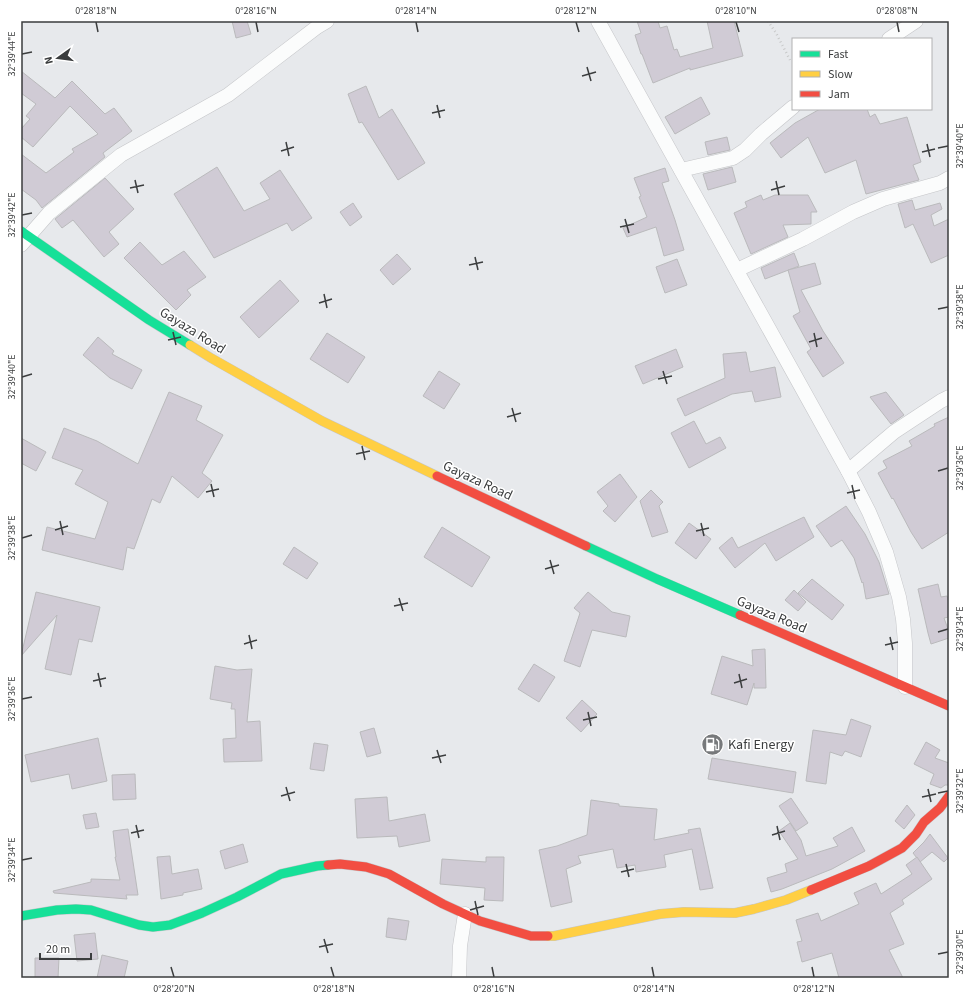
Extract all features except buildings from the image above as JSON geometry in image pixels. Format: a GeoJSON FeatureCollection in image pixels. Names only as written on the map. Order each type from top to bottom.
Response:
{"type":"FeatureCollection","features":[{"type":"Feature","properties":{"kind":"main road","name":"Gayaza Road"},"geometry":{"type":"LineString","coordinates":[[23,237],[149,320],[211,358],[322,421],[657,579],[949,706]]}},
{"type":"Feature","properties":{"kind":"main road"},"geometry":{"type":"LineString","coordinates":[[21,916],[57,910],[76,909],[91,910],[139,925],[153,927],[170,925],[216,907],[281,874],[317,866],[340,864],[366,867],[389,874],[443,904],[480,921],[531,936],[554,936],[660,914],[684,912],[735,913],[786,900],[869,866],[902,848],[916,834],[924,822],[940,808],[949,796]]}},
{"type":"Feature","properties":{"kind":"street"},"geometry":{"type":"LineString","coordinates":[[23,237],[49,213],[121,155],[228,95],[327,21]]}},
{"type":"Feature","properties":{"kind":"street"},"geometry":{"type":"LineString","coordinates":[[598,21],[848,471],[869,512],[886,552],[899,597],[905,643],[905,687]]}},
{"type":"Feature","properties":{"kind":"street"},"geometry":{"type":"LineString","coordinates":[[890,38],[916,21]]}},
{"type":"Feature","properties":{"kind":"street"},"geometry":{"type":"LineString","coordinates":[[681,170],[733,158],[745,150],[761,134],[792,108]]}},
{"type":"Feature","properties":{"kind":"street"},"geometry":{"type":"LineString","coordinates":[[736,270],[803,239],[883,199],[940,183],[949,178]]}},
{"type":"Feature","properties":{"kind":"street"},"geometry":{"type":"LineString","coordinates":[[848,471],[894,432],[949,397]]}},
{"type":"Feature","properties":{"kind":"street"},"geometry":{"type":"LineString","coordinates":[[460,978],[460,946],[465,914]]}},
{"type":"Feature","properties":{"kind":"path"},"geometry":{"type":"LineString","coordinates":[[768,21],[790,60]]}},
{"type":"Feature","properties":{"kind":"traffic: fast"},"geometry":{"type":"LineString","coordinates":[[21,231],[149,320],[190,345]]}},
{"type":"Feature","properties":{"kind":"traffic: fast"},"geometry":{"type":"LineString","coordinates":[[586,546],[740,615]]}},
{"type":"Feature","properties":{"kind":"traffic: fast"},"geometry":{"type":"LineString","coordinates":[[21,916],[57,910],[76,909],[91,910],[139,925],[153,927],[170,925],[202,913],[237,897],[281,874],[328,865]]}},
{"type":"Feature","properties":{"kind":"traffic: slow"},"geometry":{"type":"LineString","coordinates":[[190,345],[322,421],[437,476]]}},
{"type":"Feature","properties":{"kind":"traffic: slow"},"geometry":{"type":"LineString","coordinates":[[548,936],[660,914],[684,912],[735,913],[786,900],[811,890]]}},
{"type":"Feature","properties":{"kind":"traffic: jam"},"geometry":{"type":"LineString","coordinates":[[437,476],[586,546]]}},
{"type":"Feature","properties":{"kind":"traffic: jam"},"geometry":{"type":"LineString","coordinates":[[740,615],[949,706]]}},
{"type":"Feature","properties":{"kind":"traffic: jam"},"geometry":{"type":"LineString","coordinates":[[811,890],[869,866],[902,848],[916,834],[924,822],[940,808],[949,796]]}},
{"type":"Feature","properties":{"kind":"traffic: jam"},"geometry":{"type":"LineString","coordinates":[[328,865],[340,864],[366,867],[389,874],[443,904],[480,921],[531,936],[548,936]]}},
{"type":"Feature","properties":{"kind":"place","name":"Kafi Energy"},"geometry":{"type":"Point","coordinates":[713,744]}}]}
